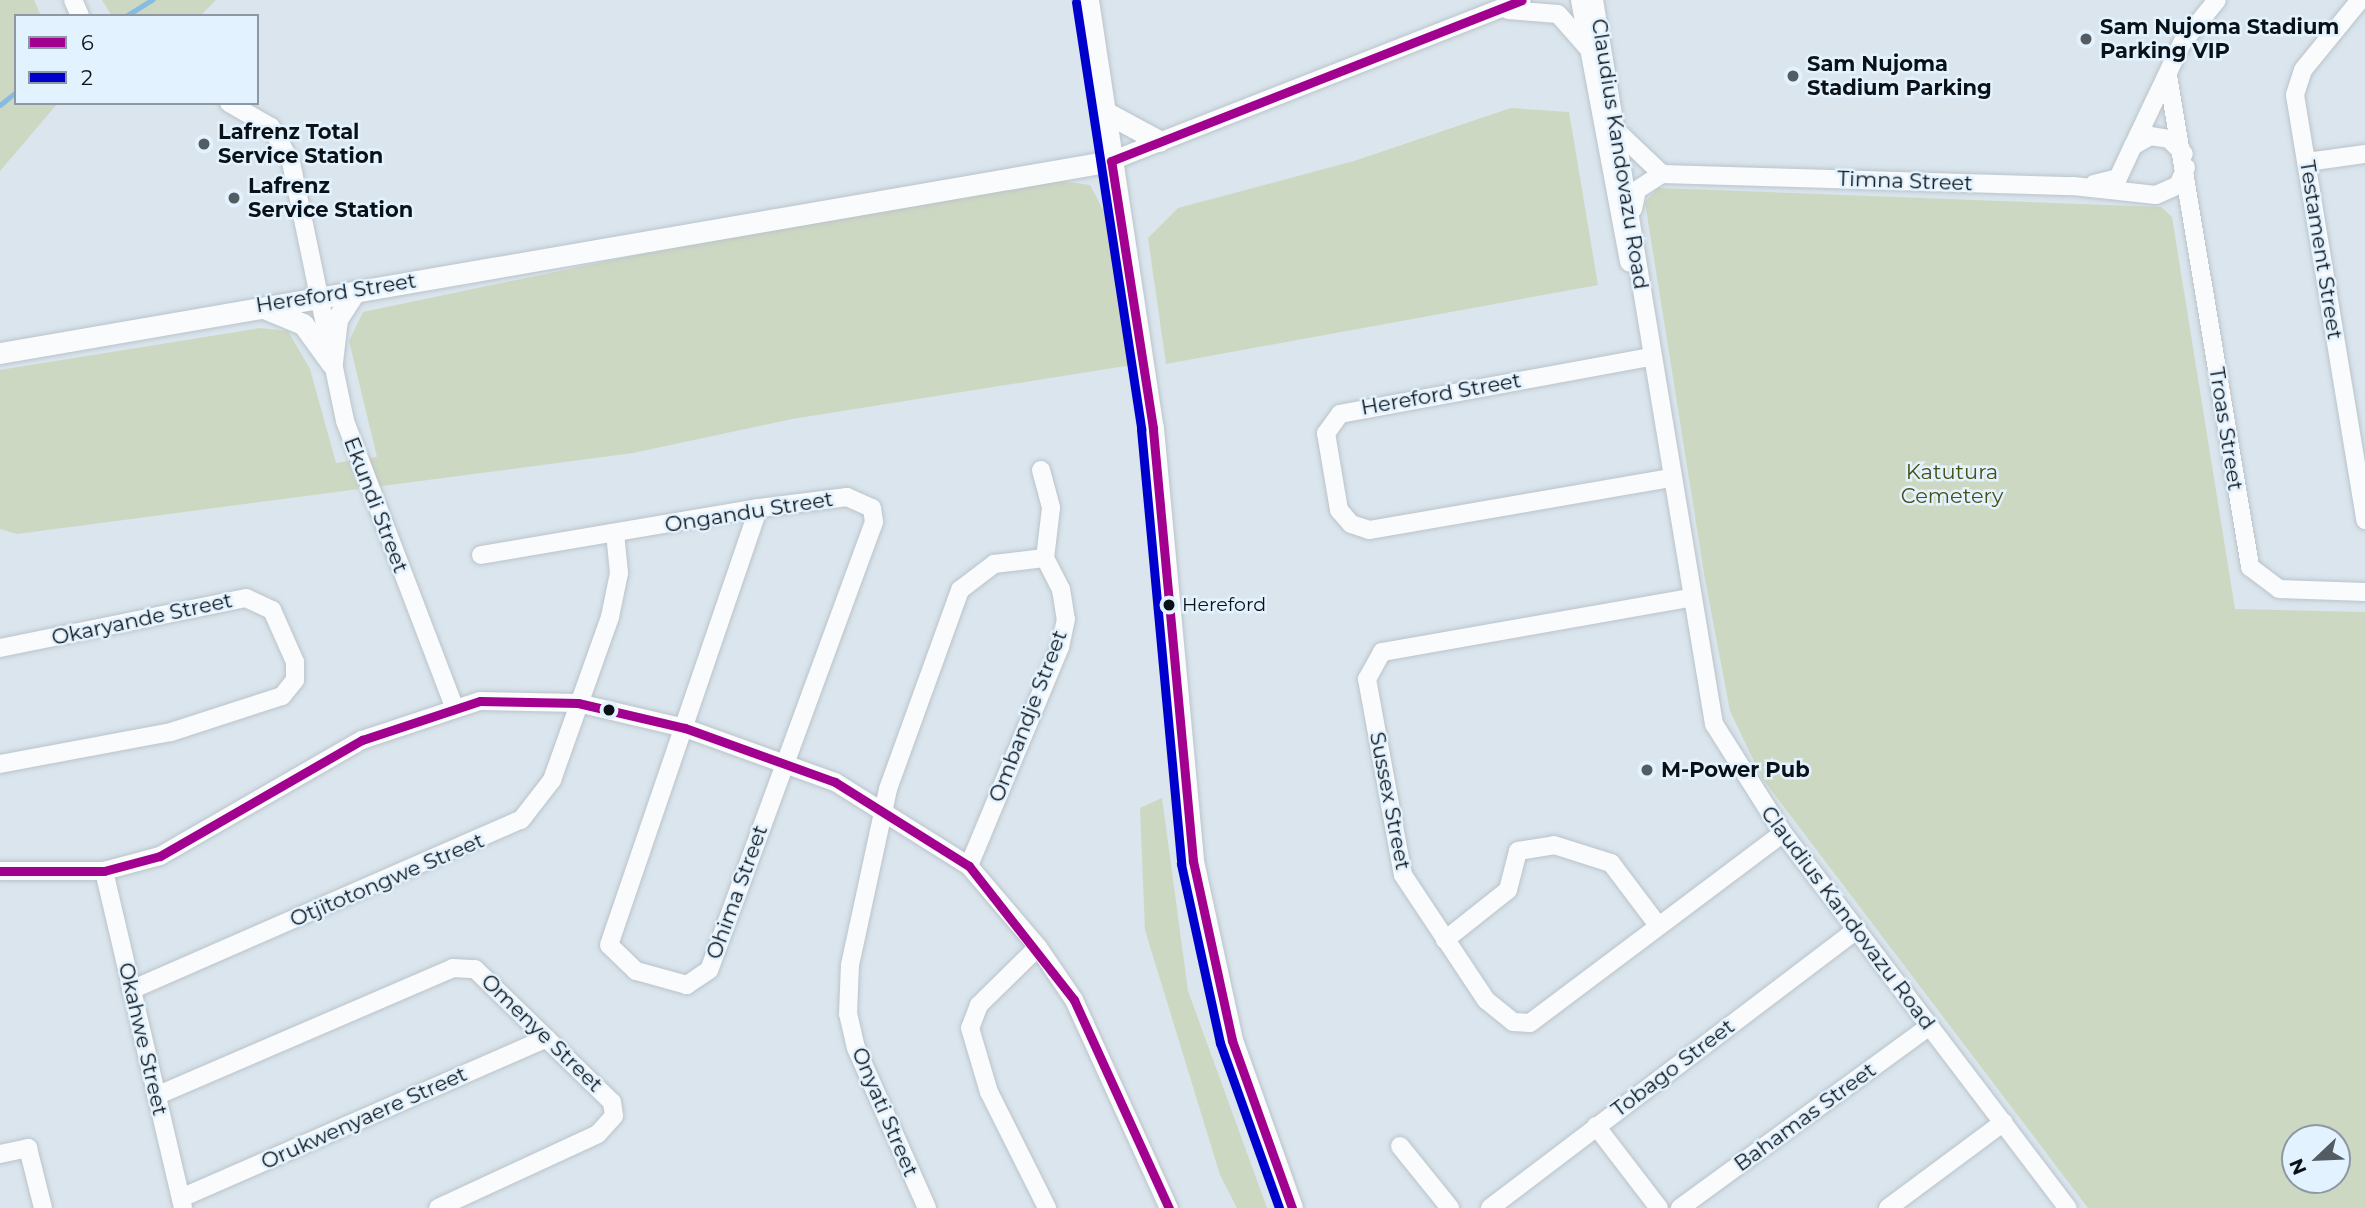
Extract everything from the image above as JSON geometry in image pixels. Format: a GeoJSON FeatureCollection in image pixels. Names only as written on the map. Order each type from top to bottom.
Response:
{"type":"FeatureCollection","features":[{"type":"Feature","properties":{"kind":"main road"},"geometry":{"type":"LineString","coordinates":[[1088,0],[1153,428],[1193,861],[1232,1040],[1292,1208]]}},
{"type":"Feature","properties":{"kind":"main road"},"geometry":{"type":"LineString","coordinates":[[1107,113],[1159,141]]}},
{"type":"Feature","properties":{"kind":"main road","name":"Hereford Street"},"geometry":{"type":"LineString","coordinates":[[0,354],[237,309],[320,298],[671,232],[710,217],[830,195],[941,179],[963,182],[1111,160]]}},
{"type":"Feature","properties":{"kind":"main road"},"geometry":{"type":"LineString","coordinates":[[332,364],[337,319],[355,291]]}},
{"type":"Feature","properties":{"kind":"main road"},"geometry":{"type":"LineString","coordinates":[[237,309],[288,314],[320,342],[332,364]]}},
{"type":"Feature","properties":{"kind":"street"},"geometry":{"type":"LineString","coordinates":[[1484,14],[1503,0]]}},
{"type":"Feature","properties":{"kind":"street"},"geometry":{"type":"LineString","coordinates":[[1484,14],[1522,0]]}},
{"type":"Feature","properties":{"kind":"street","name":"Claudius Kandovazu Road"},"geometry":{"type":"LineString","coordinates":[[1580,0],[1644,309]]}},
{"type":"Feature","properties":{"kind":"street","name":"Claudius Kandovazu Road"},"geometry":{"type":"LineString","coordinates":[[1594,0],[1616,126],[1616,169],[1632,219],[1650,357],[1689,598],[1714,724],[1783,833],[2068,1208]]}},
{"type":"Feature","properties":{"kind":"street"},"geometry":{"type":"LineString","coordinates":[[2073,186],[2109,181],[2126,166],[2182,43],[2217,0]]}},
{"type":"Feature","properties":{"kind":"street","name":"Testament Street"},"geometry":{"type":"LineString","coordinates":[[2363,0],[2298,80],[2297,116],[2307,162],[2365,520]]}},
{"type":"Feature","properties":{"kind":"street"},"geometry":{"type":"LineString","coordinates":[[1484,14],[1546,10],[1577,32],[1590,53]]}},
{"type":"Feature","properties":{"kind":"street","name":"Hereford Street"},"geometry":{"type":"LineString","coordinates":[[1111,160],[1484,14]]}},
{"type":"Feature","properties":{"kind":"street","name":"Troas Street"},"geometry":{"type":"LineString","coordinates":[[2168,76],[2185,161],[2190,212],[2250,567],[2279,589],[2365,592]]}},
{"type":"Feature","properties":{"kind":"street","name":"Ekundi Street"},"geometry":{"type":"LineString","coordinates":[[234,105],[252,113],[283,144],[349,433],[454,707]]}},
{"type":"Feature","properties":{"kind":"street"},"geometry":{"type":"LineString","coordinates":[[1616,126],[1632,152],[1660,173],[1637,190],[1632,219]]}},
{"type":"Feature","properties":{"kind":"street"},"geometry":{"type":"LineString","coordinates":[[2126,166],[2133,184],[2156,194],[2185,161],[2160,136],[2133,146]]}},
{"type":"Feature","properties":{"kind":"street"},"geometry":{"type":"LineString","coordinates":[[2307,162],[2365,154]]}},
{"type":"Feature","properties":{"kind":"street","name":"Timna Street"},"geometry":{"type":"LineString","coordinates":[[1616,169],[1660,173],[2073,186],[2156,194],[2190,212]]}},
{"type":"Feature","properties":{"kind":"street","name":"Hereford Street"},"geometry":{"type":"LineString","coordinates":[[1650,357],[1340,414],[1326,433],[1339,510],[1351,524],[1369,530],[1671,478]]}},
{"type":"Feature","properties":{"kind":"street"},"geometry":{"type":"LineString","coordinates":[[883,808],[960,590],[994,564],[1045,558],[1051,508],[1041,470]]}},
{"type":"Feature","properties":{"kind":"street","name":"Ongandu Street"},"geometry":{"type":"LineString","coordinates":[[481,555],[759,508],[847,497],[872,508],[874,522],[784,762]]}},
{"type":"Feature","properties":{"kind":"street"},"geometry":{"type":"LineString","coordinates":[[685,728],[759,508]]}},
{"type":"Feature","properties":{"kind":"street","name":"Otjitotongwe Street"},"geometry":{"type":"LineString","coordinates":[[131,990],[521,820],[552,779],[616,598],[615,533]]}},
{"type":"Feature","properties":{"kind":"street","name":"Ombandje Street"},"geometry":{"type":"LineString","coordinates":[[969,866],[1060,647],[1066,619],[1061,589],[1045,558]]}},
{"type":"Feature","properties":{"kind":"street","name":"Okaryande Street"},"geometry":{"type":"LineString","coordinates":[[0,648],[246,598],[272,610],[295,662],[295,680],[282,696],[171,732],[0,764]]}},
{"type":"Feature","properties":{"kind":"street","name":"Sussex Street"},"geometry":{"type":"LineString","coordinates":[[1689,598],[1404,646],[1375,660],[1367,679],[1396,852],[1403,875],[1445,940],[1502,1015],[1530,1023],[1657,924],[1783,833]]}},
{"type":"Feature","properties":{"kind":"street"},"geometry":{"type":"LineString","coordinates":[[0,871],[104,871],[177,849],[362,740],[454,707],[509,698],[578,703],[685,728],[784,762],[883,808],[969,866],[1038,947],[1074,1000],[1163,1206]]}},
{"type":"Feature","properties":{"kind":"street","name":"Ohima Street"},"geometry":{"type":"LineString","coordinates":[[685,728],[609,945],[619,961],[659,980],[687,985],[709,970],[784,762]]}},
{"type":"Feature","properties":{"kind":"street","name":"Onyati Street"},"geometry":{"type":"LineString","coordinates":[[883,808],[850,965],[848,1014],[856,1048],[927,1208]]}},
{"type":"Feature","properties":{"kind":"street"},"geometry":{"type":"LineString","coordinates":[[1445,940],[1508,890],[1518,851],[1554,845],[1611,863],[1657,924]]}},
{"type":"Feature","properties":{"kind":"street","name":"Okahwe Street"},"geometry":{"type":"LineString","coordinates":[[104,871],[182,1203]]}},
{"type":"Feature","properties":{"kind":"street","name":"Tobago Street"},"geometry":{"type":"LineString","coordinates":[[1490,1208],[1857,929]]}},
{"type":"Feature","properties":{"kind":"street"},"geometry":{"type":"LineString","coordinates":[[1038,947],[979,1005],[970,1028],[989,1092],[1047,1208]]}},
{"type":"Feature","properties":{"kind":"street","name":"Omenye Street"},"geometry":{"type":"LineString","coordinates":[[156,1096],[453,968],[487,976],[612,1102],[612,1120],[598,1134],[438,1208]]}},
{"type":"Feature","properties":{"kind":"street","name":"Bahamas Street"},"geometry":{"type":"LineString","coordinates":[[1680,1208],[1930,1026]]}},
{"type":"Feature","properties":{"kind":"street","name":"Orukwenyaere Street"},"geometry":{"type":"LineString","coordinates":[[182,1203],[547,1038]]}},
{"type":"Feature","properties":{"kind":"street"},"geometry":{"type":"LineString","coordinates":[[1888,1208],[2004,1122]]}},
{"type":"Feature","properties":{"kind":"street"},"geometry":{"type":"LineString","coordinates":[[1596,1126],[1659,1208]]}},
{"type":"Feature","properties":{"kind":"street"},"geometry":{"type":"LineString","coordinates":[[1400,1146],[1450,1208]]}},
{"type":"Feature","properties":{"kind":"street"},"geometry":{"type":"LineString","coordinates":[[0,1154],[28,1148],[43,1208]]}},
{"type":"Feature","properties":{"kind":"green space"},"geometry":{"type":"Polygon","coordinates":[[[0,0],[34,0],[40,14],[14,14],[14,105],[56,105],[0,171],[0,0]]]}},
{"type":"Feature","properties":{"kind":"green space"},"geometry":{"type":"Polygon","coordinates":[[[102,0],[216,0],[202,14],[111,14],[102,0]]]}},
{"type":"Feature","properties":{"kind":"green space"},"geometry":{"type":"Polygon","coordinates":[[[1511,108],[1569,112],[1598,285],[1166,364],[1148,238],[1178,208],[1354,161],[1511,108]]]}},
{"type":"Feature","properties":{"kind":"green space"},"geometry":{"type":"Polygon","coordinates":[[[1054,180],[1090,185],[1107,217],[1132,365],[792,419],[633,453],[17,534],[0,529],[0,370],[260,328],[288,331],[310,369],[336,463],[377,457],[349,341],[363,312],[833,214],[1054,180]]]}},
{"type":"Feature","properties":{"kind":"green space","name":"Katutura Cemetery"},"geometry":{"type":"Polygon","coordinates":[[[1658,188],[2161,207],[2172,217],[2235,609],[2365,612],[2365,1208],[2088,1208],[1762,778],[1730,711],[1705,579],[1645,202],[1658,188]]]}},
{"type":"Feature","properties":{"kind":"green space"},"geometry":{"type":"Polygon","coordinates":[[[1162,798],[1188,991],[1267,1208],[1237,1208],[1220,1175],[1145,930],[1140,808],[1162,798]]]}},
{"type":"Feature","properties":{"kind":"waterway"},"geometry":{"type":"LineString","coordinates":[[129,14],[152,0]]}},
{"type":"Feature","properties":{"kind":"waterway"},"geometry":{"type":"LineString","coordinates":[[0,105],[14,94]]}},
{"type":"Feature","properties":{"kind":"transit line","name":"6"},"geometry":{"type":"LineString","coordinates":[[1292,1208],[1232,1040],[1193,861],[1153,428],[1111,161],[1522,0]]}},
{"type":"Feature","properties":{"kind":"transit line","name":"2"},"geometry":{"type":"LineString","coordinates":[[1076,2],[1141,429],[1181,864],[1220,1043],[1279,1208]]}},
{"type":"Feature","properties":{"kind":"transit line","name":"6"},"geometry":{"type":"LineString","coordinates":[[0,871],[104,871],[160,856],[362,740],[480,701],[578,703],[685,728],[835,782],[969,866],[1074,1000],[1169,1208]]}},
{"type":"Feature","properties":{"kind":"place","name":"Sam Nujoma Stadium Parking VIP"},"geometry":{"type":"Point","coordinates":[2086,39]}},
{"type":"Feature","properties":{"kind":"place","name":"Sam Nujoma Stadium Parking"},"geometry":{"type":"Point","coordinates":[1793,76]}},
{"type":"Feature","properties":{"kind":"place","name":"Lafrenz Total Service Station"},"geometry":{"type":"Point","coordinates":[204,144]}},
{"type":"Feature","properties":{"kind":"place","name":"Lafrenz Service Station"},"geometry":{"type":"Point","coordinates":[234,198]}},
{"type":"Feature","properties":{"kind":"place","name":"Hereford"},"geometry":{"type":"Point","coordinates":[1169,605]}},
{"type":"Feature","properties":{"kind":"place","name":"M-Power Pub"},"geometry":{"type":"Point","coordinates":[1647,770]}}]}
